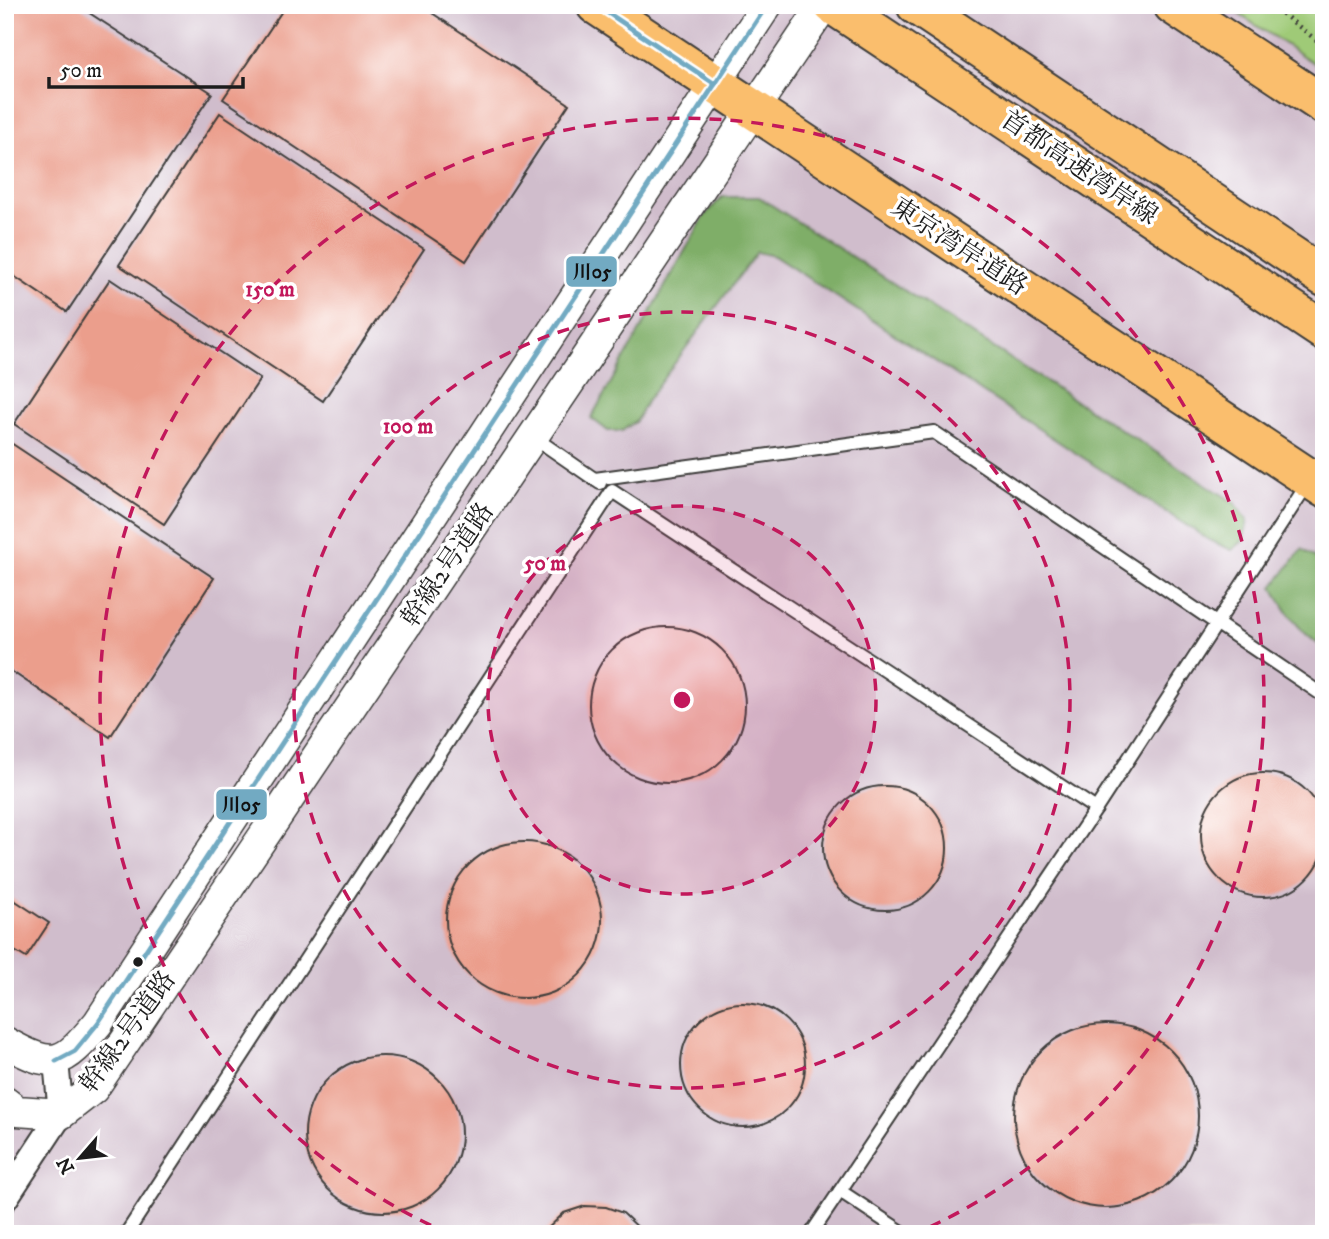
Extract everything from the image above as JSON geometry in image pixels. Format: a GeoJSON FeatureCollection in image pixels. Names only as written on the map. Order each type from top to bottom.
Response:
{"type":"FeatureCollection","features":[{"type":"Feature","properties":{"kind":"highway","name":"東京湾岸道路"},"geometry":{"type":"LineString","coordinates":[[596,5],[1317,484]]}},
{"type":"Feature","properties":{"kind":"highway","name":"首都高速湾岸線"},"geometry":{"type":"LineString","coordinates":[[834,5],[1324,331]]}},
{"type":"Feature","properties":{"kind":"highway","name":"首都高速湾岸線"},"geometry":{"type":"LineString","coordinates":[[916,5],[1324,276]]}},
{"type":"Feature","properties":{"kind":"highway"},"geometry":{"type":"LineString","coordinates":[[1173,5],[1324,105]]}},
{"type":"Feature","properties":{"kind":"street","name":"幹線2号道路"},"geometry":{"type":"LineString","coordinates":[[56,1061],[75,1051],[98,1023],[767,5]]}},
{"type":"Feature","properties":{"kind":"street","name":"幹線2号道路"},"geometry":{"type":"LineString","coordinates":[[61,1114],[93,1089],[535,438],[824,5]]}},
{"type":"Feature","properties":{"kind":"street"},"geometry":{"type":"LineString","coordinates":[[5,1042],[33,1058],[56,1061],[61,1114],[5,1199]]}},
{"type":"Feature","properties":{"kind":"street"},"geometry":{"type":"LineString","coordinates":[[5,1102],[17,1111],[61,1114]]}},
{"type":"Feature","properties":{"kind":"lane"},"geometry":{"type":"LineString","coordinates":[[595,479],[934,432],[1324,696]]}},
{"type":"Feature","properties":{"kind":"lane"},"geometry":{"type":"LineString","coordinates":[[535,438],[1096,809]]}},
{"type":"Feature","properties":{"kind":"lane"},"geometry":{"type":"LineString","coordinates":[[811,1234],[1096,809],[1216,624],[1317,484]]}},
{"type":"Feature","properties":{"kind":"lane"},"geometry":{"type":"LineString","coordinates":[[126,1234],[612,491]]}},
{"type":"Feature","properties":{"kind":"lane"},"geometry":{"type":"LineString","coordinates":[[840,1191],[905,1234]]}},
{"type":"Feature","properties":{"kind":"path"},"geometry":{"type":"LineString","coordinates":[[1270,5],[1324,46]]}},
{"type":"Feature","properties":{"kind":"shaded area"},"geometry":{"type":"Polygon","coordinates":[[[5,5],[1324,5],[1324,1234],[5,1234],[5,5]]]}},
{"type":"Feature","properties":{"kind":"green space"},"geometry":{"type":"Polygon","coordinates":[[[1225,5],[1324,5],[1324,70],[1225,5]]]}},
{"type":"Feature","properties":{"kind":"green space"},"geometry":{"type":"Polygon","coordinates":[[[722,197],[759,197],[1235,503],[1248,521],[1243,541],[1232,550],[1209,540],[774,256],[757,252],[646,402],[636,421],[622,431],[608,431],[591,418],[705,215],[722,197]]]}},
{"type":"Feature","properties":{"kind":"green space"},"geometry":{"type":"Polygon","coordinates":[[[1302,549],[1324,564],[1324,648],[1294,621],[1273,587],[1302,549]]]}},
{"type":"Feature","properties":{"kind":"building"},"geometry":{"type":"Polygon","coordinates":[[[5,5],[77,5],[212,93],[67,312],[5,270],[5,5]]]}},
{"type":"Feature","properties":{"kind":"building"},"geometry":{"type":"Polygon","coordinates":[[[286,5],[420,5],[569,104],[466,261],[223,99],[286,5]]]}},
{"type":"Feature","properties":{"kind":"building"},"geometry":{"type":"Polygon","coordinates":[[[220,113],[424,249],[323,401],[119,265],[220,113]]]}},
{"type":"Feature","properties":{"kind":"building"},"geometry":{"type":"Polygon","coordinates":[[[110,279],[260,379],[164,524],[14,424],[110,279]]]}},
{"type":"Feature","properties":{"kind":"building"},"geometry":{"type":"Polygon","coordinates":[[[5,439],[214,578],[110,737],[5,667],[5,439]]]}},
{"type":"Feature","properties":{"kind":"building"},"geometry":{"type":"Polygon","coordinates":[[[667,627],[697,633],[722,650],[739,675],[745,705],[739,735],[722,760],[697,777],[667,783],[637,777],[612,760],[595,735],[589,705],[595,675],[612,650],[637,633],[667,627]]]}},
{"type":"Feature","properties":{"kind":"building"},"geometry":{"type":"Polygon","coordinates":[[[1263,773],[1287,778],[1307,791],[1320,811],[1325,835],[1320,859],[1307,879],[1287,892],[1263,897],[1239,892],[1219,879],[1206,859],[1201,835],[1206,811],[1219,791],[1239,778],[1263,773]]]}},
{"type":"Feature","properties":{"kind":"building"},"geometry":{"type":"Polygon","coordinates":[[[885,786],[909,791],[929,804],[942,824],[947,848],[942,872],[929,892],[909,905],[885,910],[861,905],[841,892],[828,872],[823,848],[828,824],[841,804],[861,791],[885,786]]]}},
{"type":"Feature","properties":{"kind":"building"},"geometry":{"type":"Polygon","coordinates":[[[524,842],[554,848],[579,865],[596,890],[602,920],[596,950],[579,975],[554,992],[524,998],[494,992],[469,975],[452,950],[446,920],[452,890],[469,865],[494,848],[524,842]]]}},
{"type":"Feature","properties":{"kind":"building"},"geometry":{"type":"Polygon","coordinates":[[[5,894],[49,923],[26,958],[5,945],[5,894]]]}},
{"type":"Feature","properties":{"kind":"building"},"geometry":{"type":"Polygon","coordinates":[[[743,1003],[767,1008],[787,1021],[800,1041],[805,1065],[800,1089],[787,1109],[767,1122],[743,1127],[719,1122],[699,1109],[686,1089],[681,1065],[686,1041],[699,1021],[719,1008],[743,1003]]]}},
{"type":"Feature","properties":{"kind":"building"},"geometry":{"type":"Polygon","coordinates":[[[1106,1024],[1141,1031],[1157,1039],[1171,1051],[1183,1065],[1191,1081],[1198,1116],[1191,1151],[1183,1167],[1171,1181],[1157,1193],[1141,1201],[1106,1208],[1071,1201],[1055,1193],[1041,1181],[1029,1167],[1021,1151],[1014,1116],[1021,1081],[1029,1065],[1041,1051],[1055,1039],[1071,1031],[1106,1024]]]}},
{"type":"Feature","properties":{"kind":"building"},"geometry":{"type":"Polygon","coordinates":[[[383,1056],[413,1062],[438,1079],[455,1104],[461,1134],[455,1164],[438,1189],[413,1206],[383,1212],[353,1206],[328,1189],[311,1164],[305,1134],[311,1104],[328,1079],[353,1062],[383,1056]]]}},
{"type":"Feature","properties":{"kind":"building"},"geometry":{"type":"Polygon","coordinates":[[[585,1206],[606,1207],[623,1213],[645,1234],[542,1234],[564,1213],[585,1206]]]}},
{"type":"Feature","properties":{"kind":"transit line","name":"川05"},"geometry":{"type":"LineString","coordinates":[[596,5],[715,84]]}},
{"type":"Feature","properties":{"kind":"transit line","name":"川05"},"geometry":{"type":"LineString","coordinates":[[56,1061],[75,1051],[98,1023],[767,5]]}}]}
